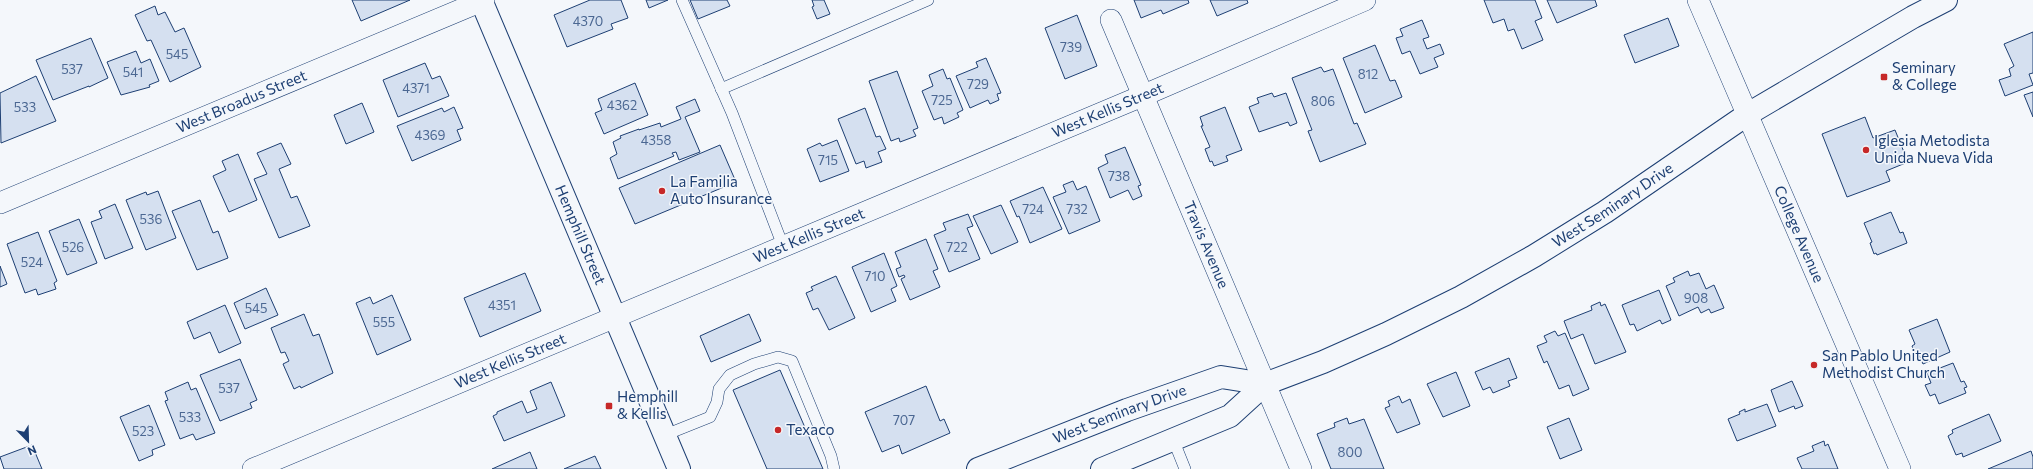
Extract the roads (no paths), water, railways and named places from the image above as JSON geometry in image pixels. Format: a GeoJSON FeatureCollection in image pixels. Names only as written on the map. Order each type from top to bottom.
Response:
{"type":"FeatureCollection","features":[{"type":"Feature","properties":{"kind":"main road","name":"Hemphill Street"},"geometry":{"type":"LineString","coordinates":[[482,0],[679,469]]}},
{"type":"Feature","properties":{"kind":"main road","name":"West Seminary Drive"},"geometry":{"type":"LineString","coordinates":[[1102,469],[1230,416],[1266,384],[1323,362],[1386,334],[1460,297],[1528,260],[1605,212],[1748,114],[1912,17],[1946,0]]}},
{"type":"Feature","properties":{"kind":"main road","name":"West Seminary Drive"},"geometry":{"type":"LineString","coordinates":[[978,469],[1128,410],[1221,377],[1266,384]]}},
{"type":"Feature","properties":{"kind":"street","name":"West Broadus Street"},"geometry":{"type":"LineString","coordinates":[[0,203],[482,0]]}},
{"type":"Feature","properties":{"kind":"street","name":"West Kellis Street"},"geometry":{"type":"LineString","coordinates":[[253,469],[1142,96],[1365,0]]}},
{"type":"Feature","properties":{"kind":"street","name":"College Avenue"},"geometry":{"type":"LineString","coordinates":[[1698,0],[1900,469]]}},
{"type":"Feature","properties":{"kind":"street","name":"Travis Avenue"},"geometry":{"type":"LineString","coordinates":[[1111,20],[1301,469]]}},
{"type":"Feature","properties":{"kind":"lane"},"geometry":{"type":"LineString","coordinates":[[682,0],[721,89],[783,246]]}},
{"type":"Feature","properties":{"kind":"lane"},"geometry":{"type":"LineString","coordinates":[[721,89],[928,0]]}},
{"type":"Feature","properties":{"kind":"lane"},"geometry":{"type":"LineString","coordinates":[[665,436],[710,417],[717,402],[719,389],[730,375],[754,364],[778,357],[792,361],[831,456],[834,469]]}},
{"type":"Feature","properties":{"kind":"lane"},"geometry":{"type":"LineString","coordinates":[[1174,439],[1185,469]]}},
{"type":"Feature","properties":{"kind":"place","name":"Seminary & College"},"geometry":{"type":"Point","coordinates":[1884,77]}},
{"type":"Feature","properties":{"kind":"place","name":"Iglesia Metodista Unida Nueva Vida"},"geometry":{"type":"Point","coordinates":[1866,150]}},
{"type":"Feature","properties":{"kind":"place","name":"La Familia Auto Insurance"},"geometry":{"type":"Point","coordinates":[662,191]}},
{"type":"Feature","properties":{"kind":"place","name":"San Pablo United Methodist Church"},"geometry":{"type":"Point","coordinates":[1814,365]}},
{"type":"Feature","properties":{"kind":"place","name":"Hemphill & Kellis"},"geometry":{"type":"Point","coordinates":[609,406]}},
{"type":"Feature","properties":{"kind":"place","name":"Texaco"},"geometry":{"type":"Point","coordinates":[778,430]}}]}
